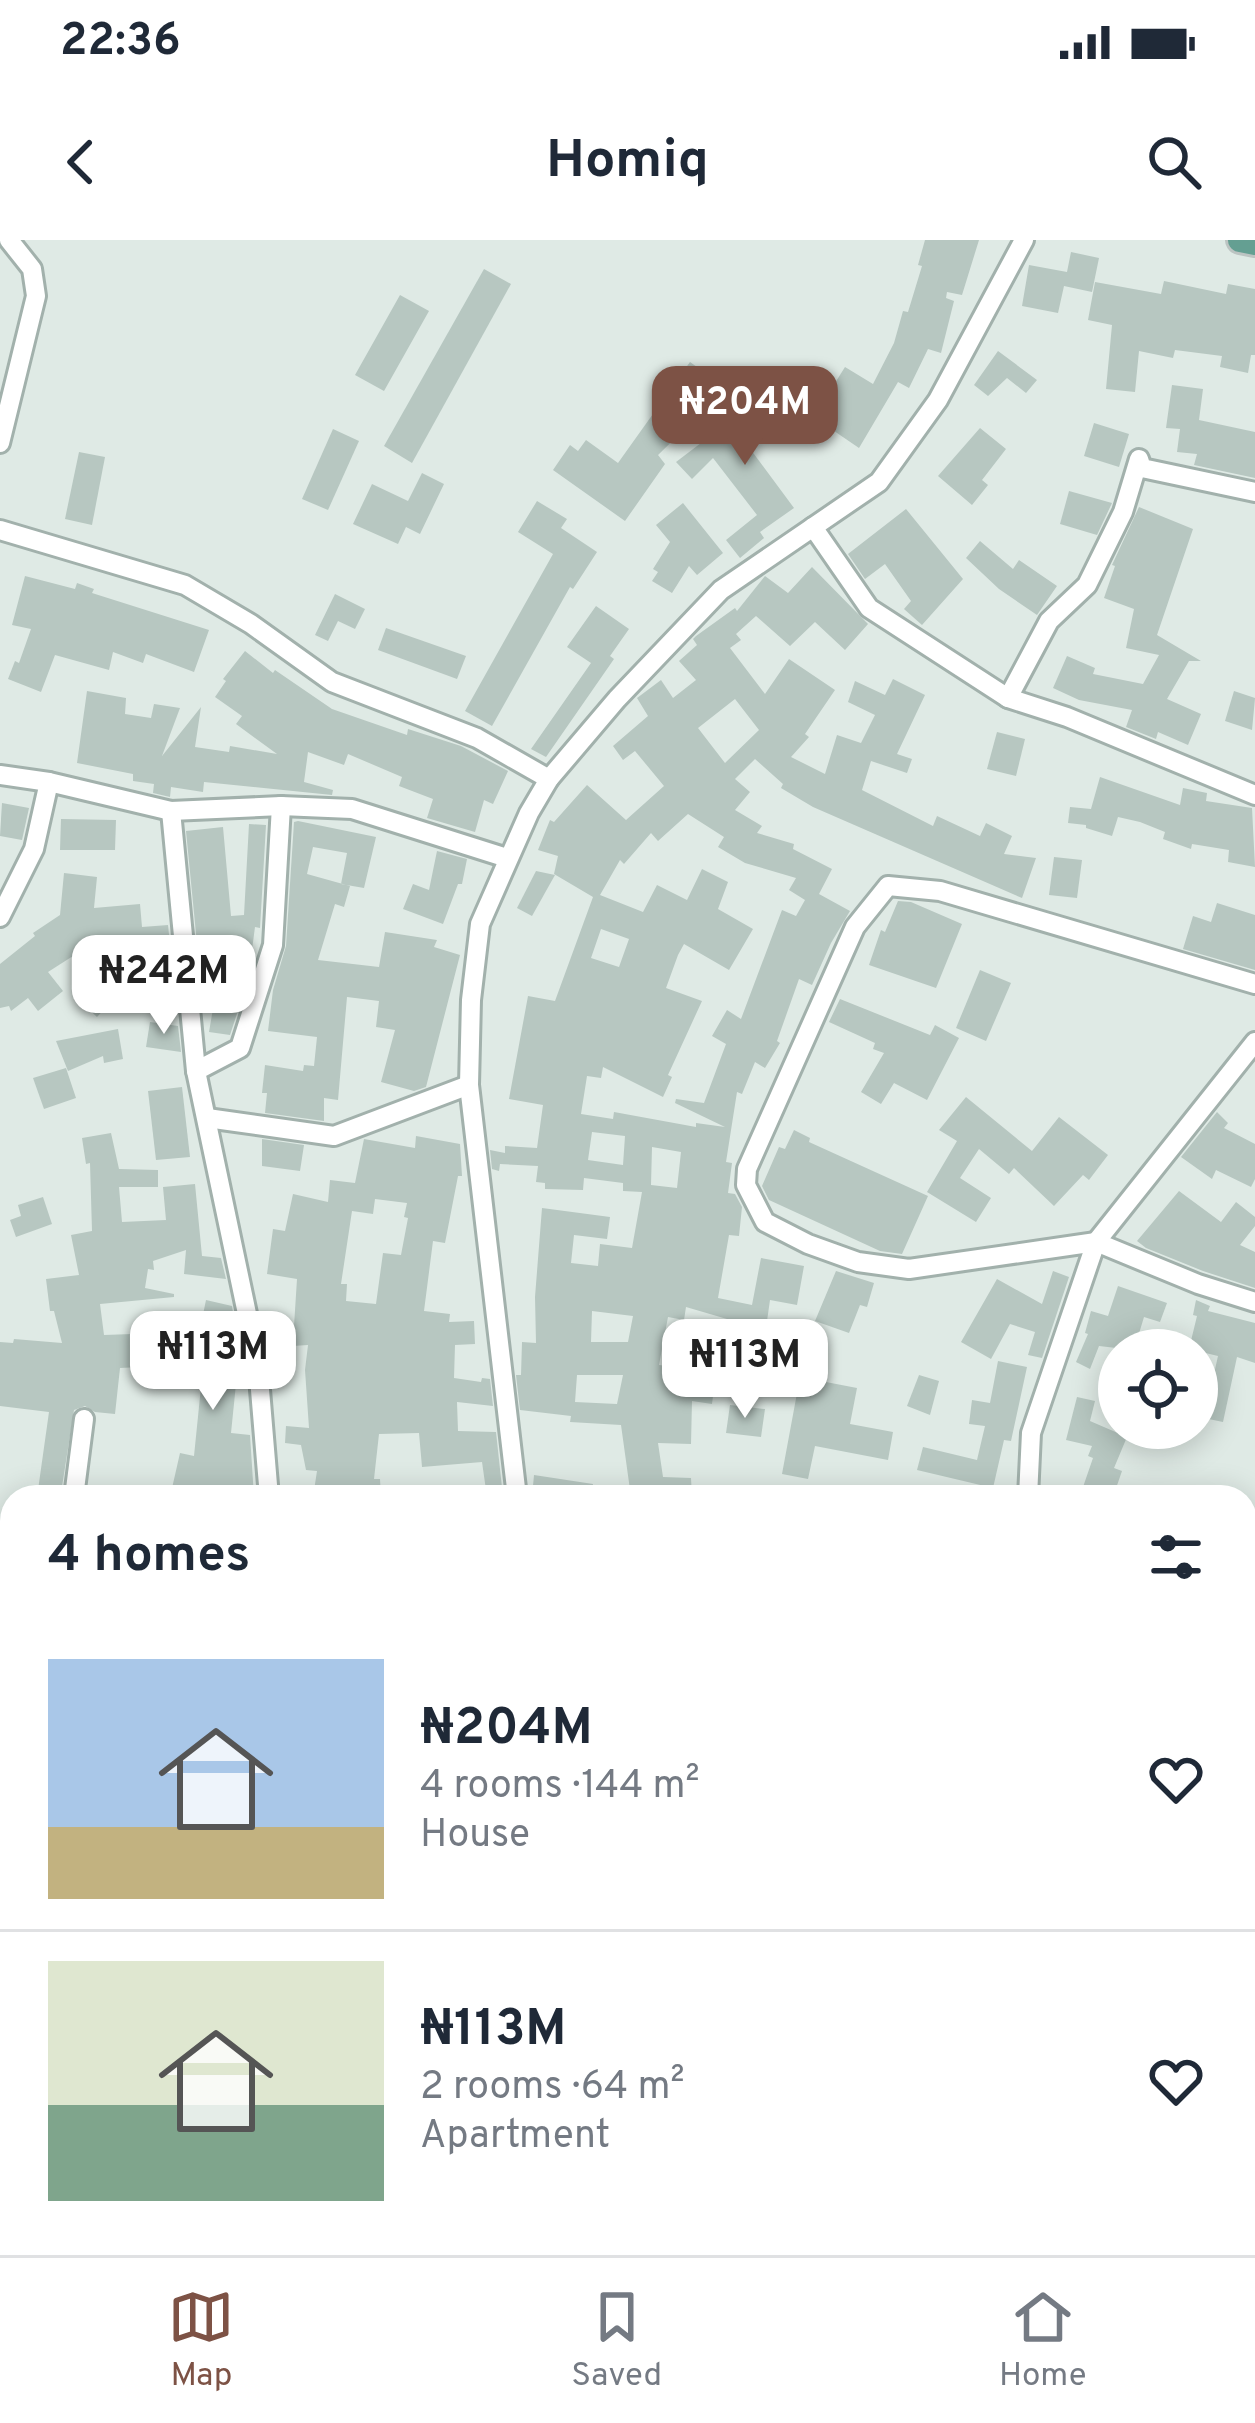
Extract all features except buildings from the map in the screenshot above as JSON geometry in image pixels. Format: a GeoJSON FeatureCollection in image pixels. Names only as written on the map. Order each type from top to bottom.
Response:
{"type":"FeatureCollection","features":[{"type":"Feature","properties":{"kind":"main road"},"geometry":{"type":"LineString","coordinates":[[1240,240],[1255,243]]}},
{"type":"Feature","properties":{"kind":"street"},"geometry":{"type":"LineString","coordinates":[[0,443],[35,296],[32,269],[9,240]]}},
{"type":"Feature","properties":{"kind":"street"},"geometry":{"type":"LineString","coordinates":[[516,1485],[469,1085],[471,1000],[480,924],[507,858],[549,779],[617,699],[721,590],[879,482],[938,400],[1024,240]]}},
{"type":"Feature","properties":{"kind":"street"},"geometry":{"type":"LineString","coordinates":[[1008,698],[1048,621],[1088,584],[1123,512],[1139,459],[1142,468],[1255,492]]}},
{"type":"Feature","properties":{"kind":"street"},"geometry":{"type":"LineString","coordinates":[[813,527],[869,608],[1008,698],[1067,717],[1255,795]]}},
{"type":"Feature","properties":{"kind":"street"},"geometry":{"type":"LineString","coordinates":[[0,530],[185,585],[251,624],[332,682],[477,738],[549,779]]}},
{"type":"Feature","properties":{"kind":"street"},"geometry":{"type":"LineString","coordinates":[[0,775],[171,811],[281,806],[352,809],[507,858]]}},
{"type":"Feature","properties":{"kind":"street"},"geometry":{"type":"LineString","coordinates":[[0,917],[34,849],[49,782]]}},
{"type":"Feature","properties":{"kind":"street"},"geometry":{"type":"LineString","coordinates":[[196,1071],[240,1048],[266,977],[273,945],[281,806]]}},
{"type":"Feature","properties":{"kind":"street"},"geometry":{"type":"LineString","coordinates":[[171,811],[196,1071],[258,1366],[268,1485]]}},
{"type":"Feature","properties":{"kind":"street"},"geometry":{"type":"LineString","coordinates":[[1255,984],[940,891],[888,886],[855,927],[747,1169],[746,1185],[765,1222],[858,1262],[909,1269],[1096,1242],[1255,1302]]}},
{"type":"Feature","properties":{"kind":"street"},"geometry":{"type":"LineString","coordinates":[[1029,1485],[1031,1433],[1096,1242],[1255,1042]]}},
{"type":"Feature","properties":{"kind":"street"},"geometry":{"type":"LineString","coordinates":[[207,1118],[334,1136],[469,1085]]}},
{"type":"Feature","properties":{"kind":"street"},"geometry":{"type":"LineString","coordinates":[[76,1485],[84,1419]]}}]}
